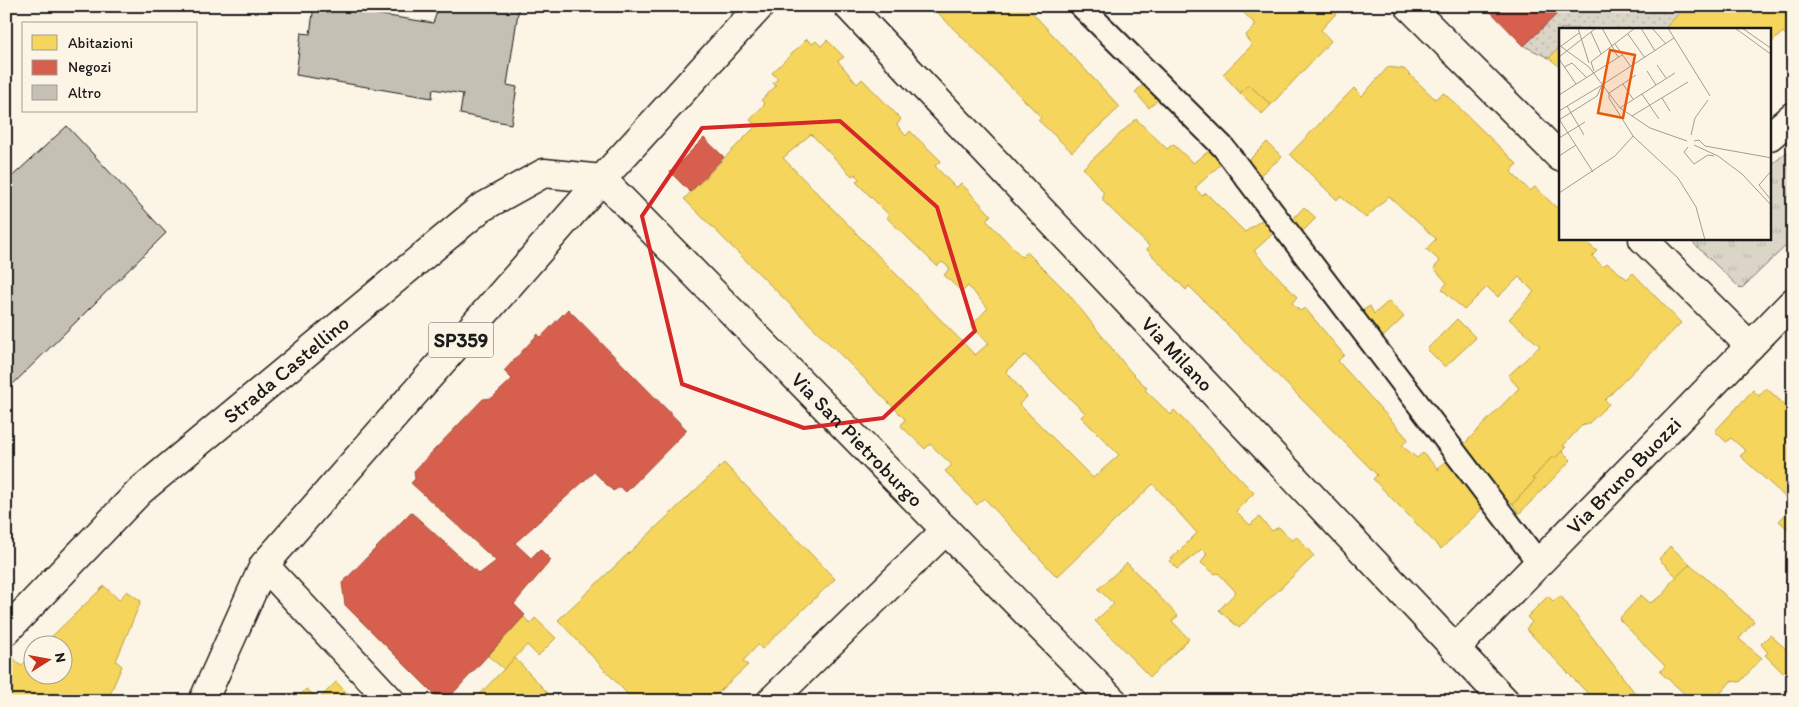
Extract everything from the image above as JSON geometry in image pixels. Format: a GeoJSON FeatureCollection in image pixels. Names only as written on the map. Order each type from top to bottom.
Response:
{"type":"FeatureCollection","features":[{"type":"Feature","properties":{"kind":"street","name":"SP359"},"geometry":{"type":"LineString","coordinates":[[203,701],[264,565],[602,179],[760,6]]}},
{"type":"Feature","properties":{"kind":"street","name":"Via Milano"},"geometry":{"type":"LineString","coordinates":[[848,6],[1505,701]]}},
{"type":"Feature","properties":{"kind":"street"},"geometry":{"type":"LineString","coordinates":[[1409,6],[1559,156]]}},
{"type":"Feature","properties":{"kind":"street"},"geometry":{"type":"LineString","coordinates":[[1772,134],[1793,116]]}},
{"type":"Feature","properties":{"kind":"street","name":"Strada Castellino"},"geometry":{"type":"LineString","coordinates":[[6,631],[140,491],[481,208],[544,173],[602,179]]}},
{"type":"Feature","properties":{"kind":"street","name":"Via San Pietroburgo"},"geometry":{"type":"LineString","coordinates":[[602,179],[1113,701]]}},
{"type":"Feature","properties":{"kind":"street"},"geometry":{"type":"LineString","coordinates":[[1649,241],[1750,346]]}},
{"type":"Feature","properties":{"kind":"street","name":"Via Bruno Buozzi"},"geometry":{"type":"LineString","coordinates":[[1455,648],[1793,302]]}},
{"type":"Feature","properties":{"kind":"street"},"geometry":{"type":"LineString","coordinates":[[771,701],[946,530]]}},
{"type":"Feature","properties":{"kind":"street"},"geometry":{"type":"LineString","coordinates":[[264,565],[391,701]]}},
{"type":"Feature","properties":{"kind":"lane"},"geometry":{"type":"LineString","coordinates":[[1081,6],[1222,147],[1539,563]]}},
{"type":"Feature","properties":{"kind":"highlighted area"},"geometry":{"type":"Polygon","coordinates":[[[840,121],[937,207],[975,331],[883,418],[804,428],[682,384],[642,216],[702,128],[840,121]]]}},
{"type":"Feature","properties":{"kind":"green space"},"geometry":{"type":"Polygon","coordinates":[[[1565,6],[1708,6],[1687,28],[1559,28],[1559,48],[1549,58],[1524,46],[1565,6]]]}},
{"type":"Feature","properties":{"kind":"green space"},"geometry":{"type":"Polygon","coordinates":[[[1793,147],[1793,239],[1741,289],[1690,240],[1772,240],[1772,164],[1793,147]]]}},
{"type":"Feature","properties":{"kind":"building: Abitazioni"},"geometry":{"type":"Polygon","coordinates":[[[931,6],[1026,6],[1120,107],[1072,152],[1038,120],[1041,117],[931,6]]]}},
{"type":"Feature","properties":{"kind":"building: Abitazioni"},"geometry":{"type":"Polygon","coordinates":[[[1237,6],[1338,6],[1341,8],[1321,30],[1331,41],[1271,105],[1249,85],[1240,93],[1223,74],[1252,45],[1245,36],[1256,25],[1237,6]]]}},
{"type":"Feature","properties":{"kind":"building: Abitazioni"},"geometry":{"type":"Polygon","coordinates":[[[1686,6],[1793,6],[1793,37],[1790,40],[1783,32],[1772,42],[1772,28],[1665,28],[1686,6]]]}},
{"type":"Feature","properties":{"kind":"building: Abitazioni"},"geometry":{"type":"Polygon","coordinates":[[[807,39],[812,44],[816,41],[821,46],[827,40],[844,57],[838,61],[857,84],[862,79],[901,119],[897,125],[906,136],[910,131],[941,161],[935,166],[956,188],[961,183],[991,215],[986,220],[1022,257],[1027,252],[1067,292],[1130,371],[1147,388],[1145,390],[1171,415],[1174,410],[1254,493],[1236,511],[1250,525],[1259,517],[1272,531],[1279,527],[1292,541],[1296,536],[1314,556],[1239,628],[1219,610],[1236,592],[1218,573],[1215,574],[1201,563],[1207,553],[1202,549],[1177,569],[1169,561],[1197,533],[1153,484],[1057,577],[984,498],[977,505],[945,471],[952,465],[930,444],[925,449],[901,426],[905,419],[684,199],[756,126],[750,120],[765,104],[761,100],[776,86],[773,83],[778,79],[772,73],[807,39]],[[811,134],[783,158],[975,355],[989,343],[971,326],[988,308],[968,286],[962,292],[944,275],[950,268],[942,262],[937,266],[886,217],[889,215],[856,182],[859,179],[855,174],[852,176],[811,134]],[[1025,355],[1006,371],[1027,397],[1019,404],[1093,478],[1119,455],[1081,417],[1085,413],[1025,355]]]}},
{"type":"Feature","properties":{"kind":"building: Abitazioni"},"geometry":{"type":"Polygon","coordinates":[[[1559,48],[1559,66],[1549,58],[1559,48]]]}},
{"type":"Feature","properties":{"kind":"building: Abitazioni"},"geometry":{"type":"Polygon","coordinates":[[[1388,67],[1404,69],[1435,99],[1444,93],[1517,164],[1511,172],[1530,191],[1535,187],[1559,210],[1559,240],[1583,240],[1597,251],[1592,256],[1603,267],[1607,263],[1627,279],[1633,273],[1681,323],[1605,400],[1609,404],[1587,425],[1583,424],[1563,446],[1566,447],[1555,458],[1553,456],[1532,479],[1535,480],[1513,504],[1506,501],[1463,445],[1519,388],[1508,376],[1540,346],[1509,319],[1534,292],[1519,277],[1498,297],[1487,287],[1464,310],[1442,289],[1447,283],[1434,268],[1440,261],[1426,249],[1436,239],[1389,196],[1366,218],[1340,196],[1337,200],[1290,154],[1354,88],[1362,96],[1388,67]]]}},
{"type":"Feature","properties":{"kind":"building: Abitazioni"},"geometry":{"type":"Polygon","coordinates":[[[1147,81],[1161,97],[1149,108],[1135,92],[1147,81]]]}},
{"type":"Feature","properties":{"kind":"building: Abitazioni"},"geometry":{"type":"Polygon","coordinates":[[[1249,85],[1271,105],[1262,114],[1240,93],[1249,85]]]}},
{"type":"Feature","properties":{"kind":"building: Abitazioni"},"geometry":{"type":"Polygon","coordinates":[[[1136,119],[1167,149],[1173,144],[1193,163],[1210,150],[1222,163],[1195,188],[1202,196],[1206,193],[1245,232],[1264,218],[1276,231],[1254,251],[1297,297],[1292,303],[1300,311],[1305,308],[1344,355],[1338,361],[1408,439],[1402,446],[1417,458],[1423,453],[1439,470],[1438,467],[1451,457],[1486,505],[1441,549],[1373,479],[1377,475],[1189,286],[1186,290],[1147,250],[1149,246],[1103,201],[1103,191],[1083,168],[1136,119]]]}},
{"type":"Feature","properties":{"kind":"building: Abitazioni"},"geometry":{"type":"Polygon","coordinates":[[[1267,142],[1282,157],[1259,176],[1247,162],[1267,142]]]}},
{"type":"Feature","properties":{"kind":"building: Abitazioni"},"geometry":{"type":"Polygon","coordinates":[[[1304,207],[1316,218],[1303,231],[1292,220],[1304,207]]]}},
{"type":"Feature","properties":{"kind":"building: Abitazioni"},"geometry":{"type":"Polygon","coordinates":[[[1389,301],[1404,317],[1382,338],[1362,311],[1370,306],[1374,314],[1389,301]]]}},
{"type":"Feature","properties":{"kind":"building: Abitazioni"},"geometry":{"type":"Polygon","coordinates":[[[1457,319],[1476,338],[1445,367],[1427,349],[1457,319]]]}},
{"type":"Feature","properties":{"kind":"building: Abitazioni"},"geometry":{"type":"Polygon","coordinates":[[[1766,388],[1793,412],[1793,504],[1740,456],[1746,451],[1731,438],[1726,442],[1715,431],[1753,390],[1759,396],[1766,388]]]}},
{"type":"Feature","properties":{"kind":"building: Abitazioni"},"geometry":{"type":"Polygon","coordinates":[[[1562,451],[1571,460],[1519,514],[1513,504],[1535,480],[1532,479],[1553,456],[1555,458],[1562,451]]]}},
{"type":"Feature","properties":{"kind":"building: Abitazioni"},"geometry":{"type":"Polygon","coordinates":[[[724,463],[835,579],[762,649],[758,645],[743,661],[748,665],[709,701],[634,701],[558,620],[724,463]]]}},
{"type":"Feature","properties":{"kind":"building: Abitazioni"},"geometry":{"type":"Polygon","coordinates":[[[1793,506],[1793,534],[1779,521],[1793,506]]]}},
{"type":"Feature","properties":{"kind":"building: Abitazioni"},"geometry":{"type":"Polygon","coordinates":[[[1670,546],[1690,564],[1677,577],[1659,559],[1670,546]]]}},
{"type":"Feature","properties":{"kind":"building: Abitazioni"},"geometry":{"type":"Polygon","coordinates":[[[1127,563],[1178,616],[1172,621],[1189,639],[1150,677],[1095,621],[1114,604],[1098,589],[1127,563]]]}},
{"type":"Feature","properties":{"kind":"building: Abitazioni"},"geometry":{"type":"Polygon","coordinates":[[[1690,564],[1754,621],[1739,639],[1762,658],[1740,682],[1731,681],[1714,701],[1693,701],[1660,672],[1665,666],[1619,619],[1641,595],[1650,603],[1663,595],[1671,582],[1690,564]]]}},
{"type":"Feature","properties":{"kind":"building: Abitazioni"},"geometry":{"type":"Polygon","coordinates":[[[104,586],[119,600],[127,591],[141,601],[116,661],[122,666],[107,701],[12,701],[6,696],[6,650],[22,665],[22,684],[72,684],[72,634],[54,634],[104,586]]]}},
{"type":"Feature","properties":{"kind":"building: Abitazioni"},"geometry":{"type":"Polygon","coordinates":[[[1548,596],[1553,601],[1561,596],[1641,701],[1595,701],[1526,629],[1532,622],[1527,617],[1548,596]]]}},
{"type":"Feature","properties":{"kind":"building: Abitazioni"},"geometry":{"type":"Polygon","coordinates":[[[524,617],[530,624],[535,618],[556,638],[538,656],[527,645],[504,669],[488,656],[524,617]]]}},
{"type":"Feature","properties":{"kind":"building: Abitazioni"},"geometry":{"type":"Polygon","coordinates":[[[1770,635],[1793,655],[1793,664],[1783,673],[1765,655],[1768,653],[1761,644],[1770,635]]]}},
{"type":"Feature","properties":{"kind":"building: Abitazioni"},"geometry":{"type":"Polygon","coordinates":[[[515,658],[555,701],[473,701],[504,669],[515,658]]]}},
{"type":"Feature","properties":{"kind":"building: Abitazioni"},"geometry":{"type":"Polygon","coordinates":[[[336,682],[355,701],[295,701],[306,689],[319,699],[336,682]]]}},
{"type":"Feature","properties":{"kind":"building: Negozi"},"geometry":{"type":"Polygon","coordinates":[[[1485,6],[1565,6],[1524,46],[1485,6]]]}},
{"type":"Feature","properties":{"kind":"building: Negozi"},"geometry":{"type":"Polygon","coordinates":[[[704,138],[724,157],[690,192],[670,172],[704,138]]]}},
{"type":"Feature","properties":{"kind":"building: Negozi"},"geometry":{"type":"Polygon","coordinates":[[[568,309],[687,430],[626,492],[620,487],[613,491],[594,472],[515,543],[531,558],[540,549],[551,560],[514,604],[525,615],[446,701],[441,701],[345,605],[342,583],[411,512],[479,574],[496,561],[411,483],[415,479],[414,471],[483,399],[492,398],[512,379],[504,371],[538,334],[540,338],[568,309]]]}},
{"type":"Feature","properties":{"kind":"building: Altro"},"geometry":{"type":"Polygon","coordinates":[[[314,6],[357,6],[356,11],[433,23],[439,6],[519,6],[507,85],[517,87],[511,124],[460,114],[463,94],[433,89],[432,98],[296,75],[301,33],[310,34],[314,6]]]}},
{"type":"Feature","properties":{"kind":"building: Altro"},"geometry":{"type":"Polygon","coordinates":[[[67,126],[166,233],[6,391],[6,182],[67,126]]]}}]}
